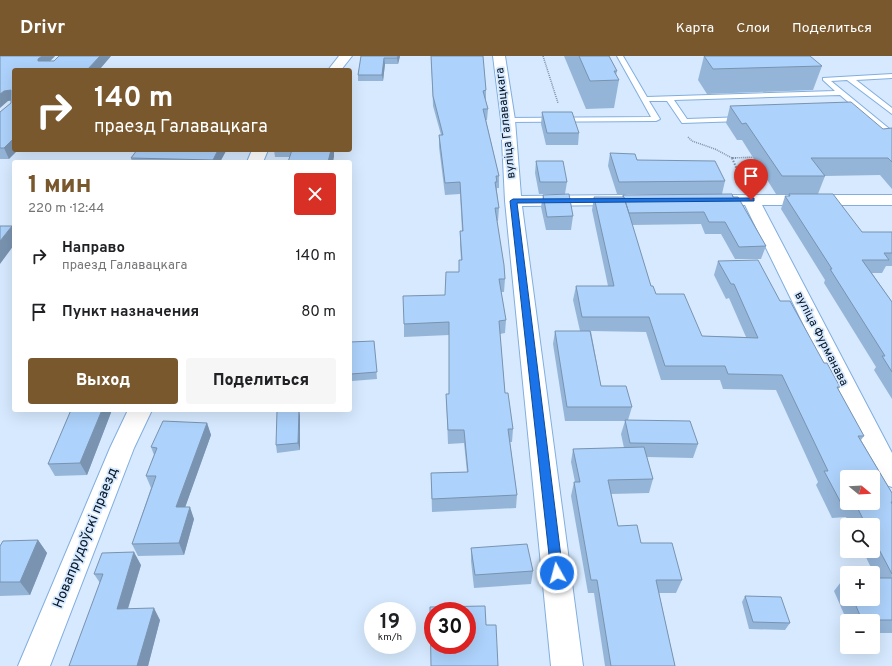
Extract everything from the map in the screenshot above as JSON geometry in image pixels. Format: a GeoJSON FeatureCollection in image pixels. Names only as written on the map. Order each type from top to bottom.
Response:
{"type":"FeatureCollection","features":[{"type":"Feature","properties":{"kind":"street"},"geometry":{"type":"LineString","coordinates":[[336,68],[346,56]]}},
{"type":"Feature","properties":{"kind":"street","name":"вуліца Галавацкага"},"geometry":{"type":"LineString","coordinates":[[499,56],[508,120],[513,201],[568,666]]}},
{"type":"Feature","properties":{"kind":"street"},"geometry":{"type":"LineString","coordinates":[[513,201],[640,200]]}},
{"type":"Feature","properties":{"kind":"street"},"geometry":{"type":"LineString","coordinates":[[696,200],[892,200]]}},
{"type":"Feature","properties":{"kind":"street","name":"вуліца Фурманава"},"geometry":{"type":"LineString","coordinates":[[751,200],[847,392],[892,477]]}},
{"type":"Feature","properties":{"kind":"street","name":"Новапрудоўскі праезд"},"geometry":{"type":"LineString","coordinates":[[34,666],[122,448],[139,412]]}},
{"type":"Feature","properties":{"kind":"lane"},"geometry":{"type":"LineString","coordinates":[[508,120],[656,119],[620,56]]}},
{"type":"Feature","properties":{"kind":"lane"},"geometry":{"type":"LineString","coordinates":[[892,76],[825,79],[892,135]]}},
{"type":"Feature","properties":{"kind":"lane"},"geometry":{"type":"LineString","coordinates":[[849,78],[892,112]]}},
{"type":"Feature","properties":{"kind":"lane"},"geometry":{"type":"LineString","coordinates":[[645,99],[841,93]]}},
{"type":"Feature","properties":{"kind":"lane"},"geometry":{"type":"LineString","coordinates":[[669,98],[684,121],[748,118]]}},
{"type":"Feature","properties":{"kind":"lane"},"geometry":{"type":"LineString","coordinates":[[851,115],[867,114]]}},
{"type":"Feature","properties":{"kind":"path"},"geometry":{"type":"LineString","coordinates":[[543,56],[563,120]]}},
{"type":"Feature","properties":{"kind":"path"},"geometry":{"type":"LineString","coordinates":[[684,121],[679,128],[692,141],[715,149],[732,158],[762,157]]}},
{"type":"Feature","properties":{"kind":"building"},"geometry":{"type":"Polygon","coordinates":[[[0,56],[42,56],[38,59],[38,61],[54,61],[59,56],[100,56],[89,68],[12,68],[12,140],[4,148],[0,148],[0,112],[11,103],[11,90],[4,91],[0,94],[0,56]]]}},
{"type":"Feature","properties":{"kind":"building"},"geometry":{"type":"Polygon","coordinates":[[[361,56],[398,56],[397,58],[384,58],[382,75],[358,75],[361,56]]]}},
{"type":"Feature","properties":{"kind":"building"},"geometry":{"type":"Polygon","coordinates":[[[431,56],[483,56],[486,90],[483,91],[488,109],[483,109],[499,176],[496,176],[497,182],[495,182],[499,208],[495,208],[504,265],[505,279],[499,279],[506,320],[499,321],[505,393],[508,393],[513,429],[508,429],[517,495],[432,499],[431,473],[468,472],[464,430],[448,430],[446,394],[449,394],[449,322],[404,324],[403,296],[445,295],[446,272],[459,272],[459,260],[462,260],[460,231],[463,231],[460,182],[445,183],[439,135],[443,135],[433,96],[431,56]]]}},
{"type":"Feature","properties":{"kind":"building"},"geometry":{"type":"Polygon","coordinates":[[[579,56],[609,56],[617,71],[614,71],[619,80],[590,81],[579,56]]]}},
{"type":"Feature","properties":{"kind":"building"},"geometry":{"type":"Polygon","coordinates":[[[704,56],[810,56],[822,66],[713,69],[704,56]]]}},
{"type":"Feature","properties":{"kind":"building"},"geometry":{"type":"Polygon","coordinates":[[[851,102],[883,129],[892,128],[892,162],[888,158],[811,158],[825,176],[782,176],[746,123],[742,124],[730,106],[851,102]]]}},
{"type":"Feature","properties":{"kind":"building"},"geometry":{"type":"Polygon","coordinates":[[[542,112],[572,112],[579,133],[547,133],[542,112]]]}},
{"type":"Feature","properties":{"kind":"building"},"geometry":{"type":"Polygon","coordinates":[[[136,152],[217,152],[213,160],[131,158],[136,152]]]}},
{"type":"Feature","properties":{"kind":"building"},"geometry":{"type":"Polygon","coordinates":[[[291,152],[330,152],[328,160],[289,160],[291,152]]]}},
{"type":"Feature","properties":{"kind":"building"},"geometry":{"type":"Polygon","coordinates":[[[610,153],[635,154],[637,160],[715,161],[725,181],[619,182],[610,153]]]}},
{"type":"Feature","properties":{"kind":"building"},"geometry":{"type":"Polygon","coordinates":[[[536,161],[563,161],[567,182],[540,182],[536,161]]]}},
{"type":"Feature","properties":{"kind":"building"},"geometry":{"type":"Polygon","coordinates":[[[569,194],[573,216],[547,217],[543,195],[569,194]]]}},
{"type":"Feature","properties":{"kind":"building"},"geometry":{"type":"Polygon","coordinates":[[[732,194],[733,197],[738,197],[766,246],[739,247],[725,222],[709,222],[704,212],[629,213],[623,195],[732,194]]]}},
{"type":"Feature","properties":{"kind":"building"},"geometry":{"type":"Polygon","coordinates":[[[789,194],[833,194],[862,232],[892,232],[892,253],[884,253],[889,260],[862,260],[892,302],[892,372],[882,356],[885,356],[785,196],[790,196],[789,194]]]}},
{"type":"Feature","properties":{"kind":"building"},"geometry":{"type":"Polygon","coordinates":[[[594,197],[624,197],[651,286],[653,286],[656,294],[684,294],[702,336],[758,338],[734,284],[731,284],[718,261],[758,260],[780,301],[790,301],[824,363],[827,363],[840,387],[837,387],[864,436],[858,436],[878,470],[840,470],[840,501],[824,471],[828,471],[782,375],[728,374],[725,366],[665,366],[649,317],[582,317],[576,286],[614,286],[594,197]]]}},
{"type":"Feature","properties":{"kind":"building"},"geometry":{"type":"Polygon","coordinates":[[[0,226],[12,226],[0,241],[0,226]]]}},
{"type":"Feature","properties":{"kind":"building"},"geometry":{"type":"Polygon","coordinates":[[[555,331],[590,331],[601,386],[626,386],[632,407],[567,407],[555,331]]]}},
{"type":"Feature","properties":{"kind":"building"},"geometry":{"type":"Polygon","coordinates":[[[374,341],[377,372],[352,374],[352,342],[374,341]]]}},
{"type":"Feature","properties":{"kind":"building"},"geometry":{"type":"Polygon","coordinates":[[[70,412],[101,412],[80,463],[48,464],[70,412]]]}},
{"type":"Feature","properties":{"kind":"building"},"geometry":{"type":"Polygon","coordinates":[[[277,412],[299,412],[298,443],[276,445],[277,412]]]}},
{"type":"Feature","properties":{"kind":"building"},"geometry":{"type":"Polygon","coordinates":[[[625,420],[690,421],[698,444],[630,443],[625,420]]]}},
{"type":"Feature","properties":{"kind":"building"},"geometry":{"type":"Polygon","coordinates":[[[163,421],[207,423],[176,507],[190,507],[179,543],[132,544],[156,476],[146,476],[157,448],[151,447],[163,421]]]}},
{"type":"Feature","properties":{"kind":"building"},"geometry":{"type":"Polygon","coordinates":[[[644,447],[653,479],[608,480],[618,526],[637,525],[641,543],[672,543],[682,580],[656,580],[675,666],[611,666],[597,580],[591,580],[578,506],[574,482],[580,482],[573,449],[644,447]]]}},
{"type":"Feature","properties":{"kind":"building"},"geometry":{"type":"Polygon","coordinates":[[[880,473],[892,493],[892,574],[880,551],[880,518],[862,518],[858,510],[880,510],[880,473]]]}},
{"type":"Feature","properties":{"kind":"building"},"geometry":{"type":"Polygon","coordinates":[[[38,540],[20,582],[0,582],[0,546],[3,541],[38,540]]]}},
{"type":"Feature","properties":{"kind":"building"},"geometry":{"type":"Polygon","coordinates":[[[527,544],[533,571],[475,575],[471,548],[527,544]]]}},
{"type":"Feature","properties":{"kind":"building"},"geometry":{"type":"Polygon","coordinates":[[[134,552],[117,609],[154,608],[137,666],[69,666],[103,574],[94,574],[102,553],[134,552]]]}},
{"type":"Feature","properties":{"kind":"building"},"geometry":{"type":"Polygon","coordinates":[[[880,578],[892,578],[892,620],[880,620],[880,614],[859,614],[856,606],[880,606],[880,578]]]}},
{"type":"Feature","properties":{"kind":"building"},"geometry":{"type":"Polygon","coordinates":[[[745,596],[781,597],[790,623],[753,622],[745,596]]]}},
{"type":"Feature","properties":{"kind":"building"},"geometry":{"type":"Polygon","coordinates":[[[476,606],[485,606],[486,625],[496,625],[498,666],[431,666],[431,654],[476,654],[476,606]]]}},
{"type":"Feature","properties":{"kind":"route"},"geometry":{"type":"LineString","coordinates":[[557,573],[513,201],[751,200]]}}]}
